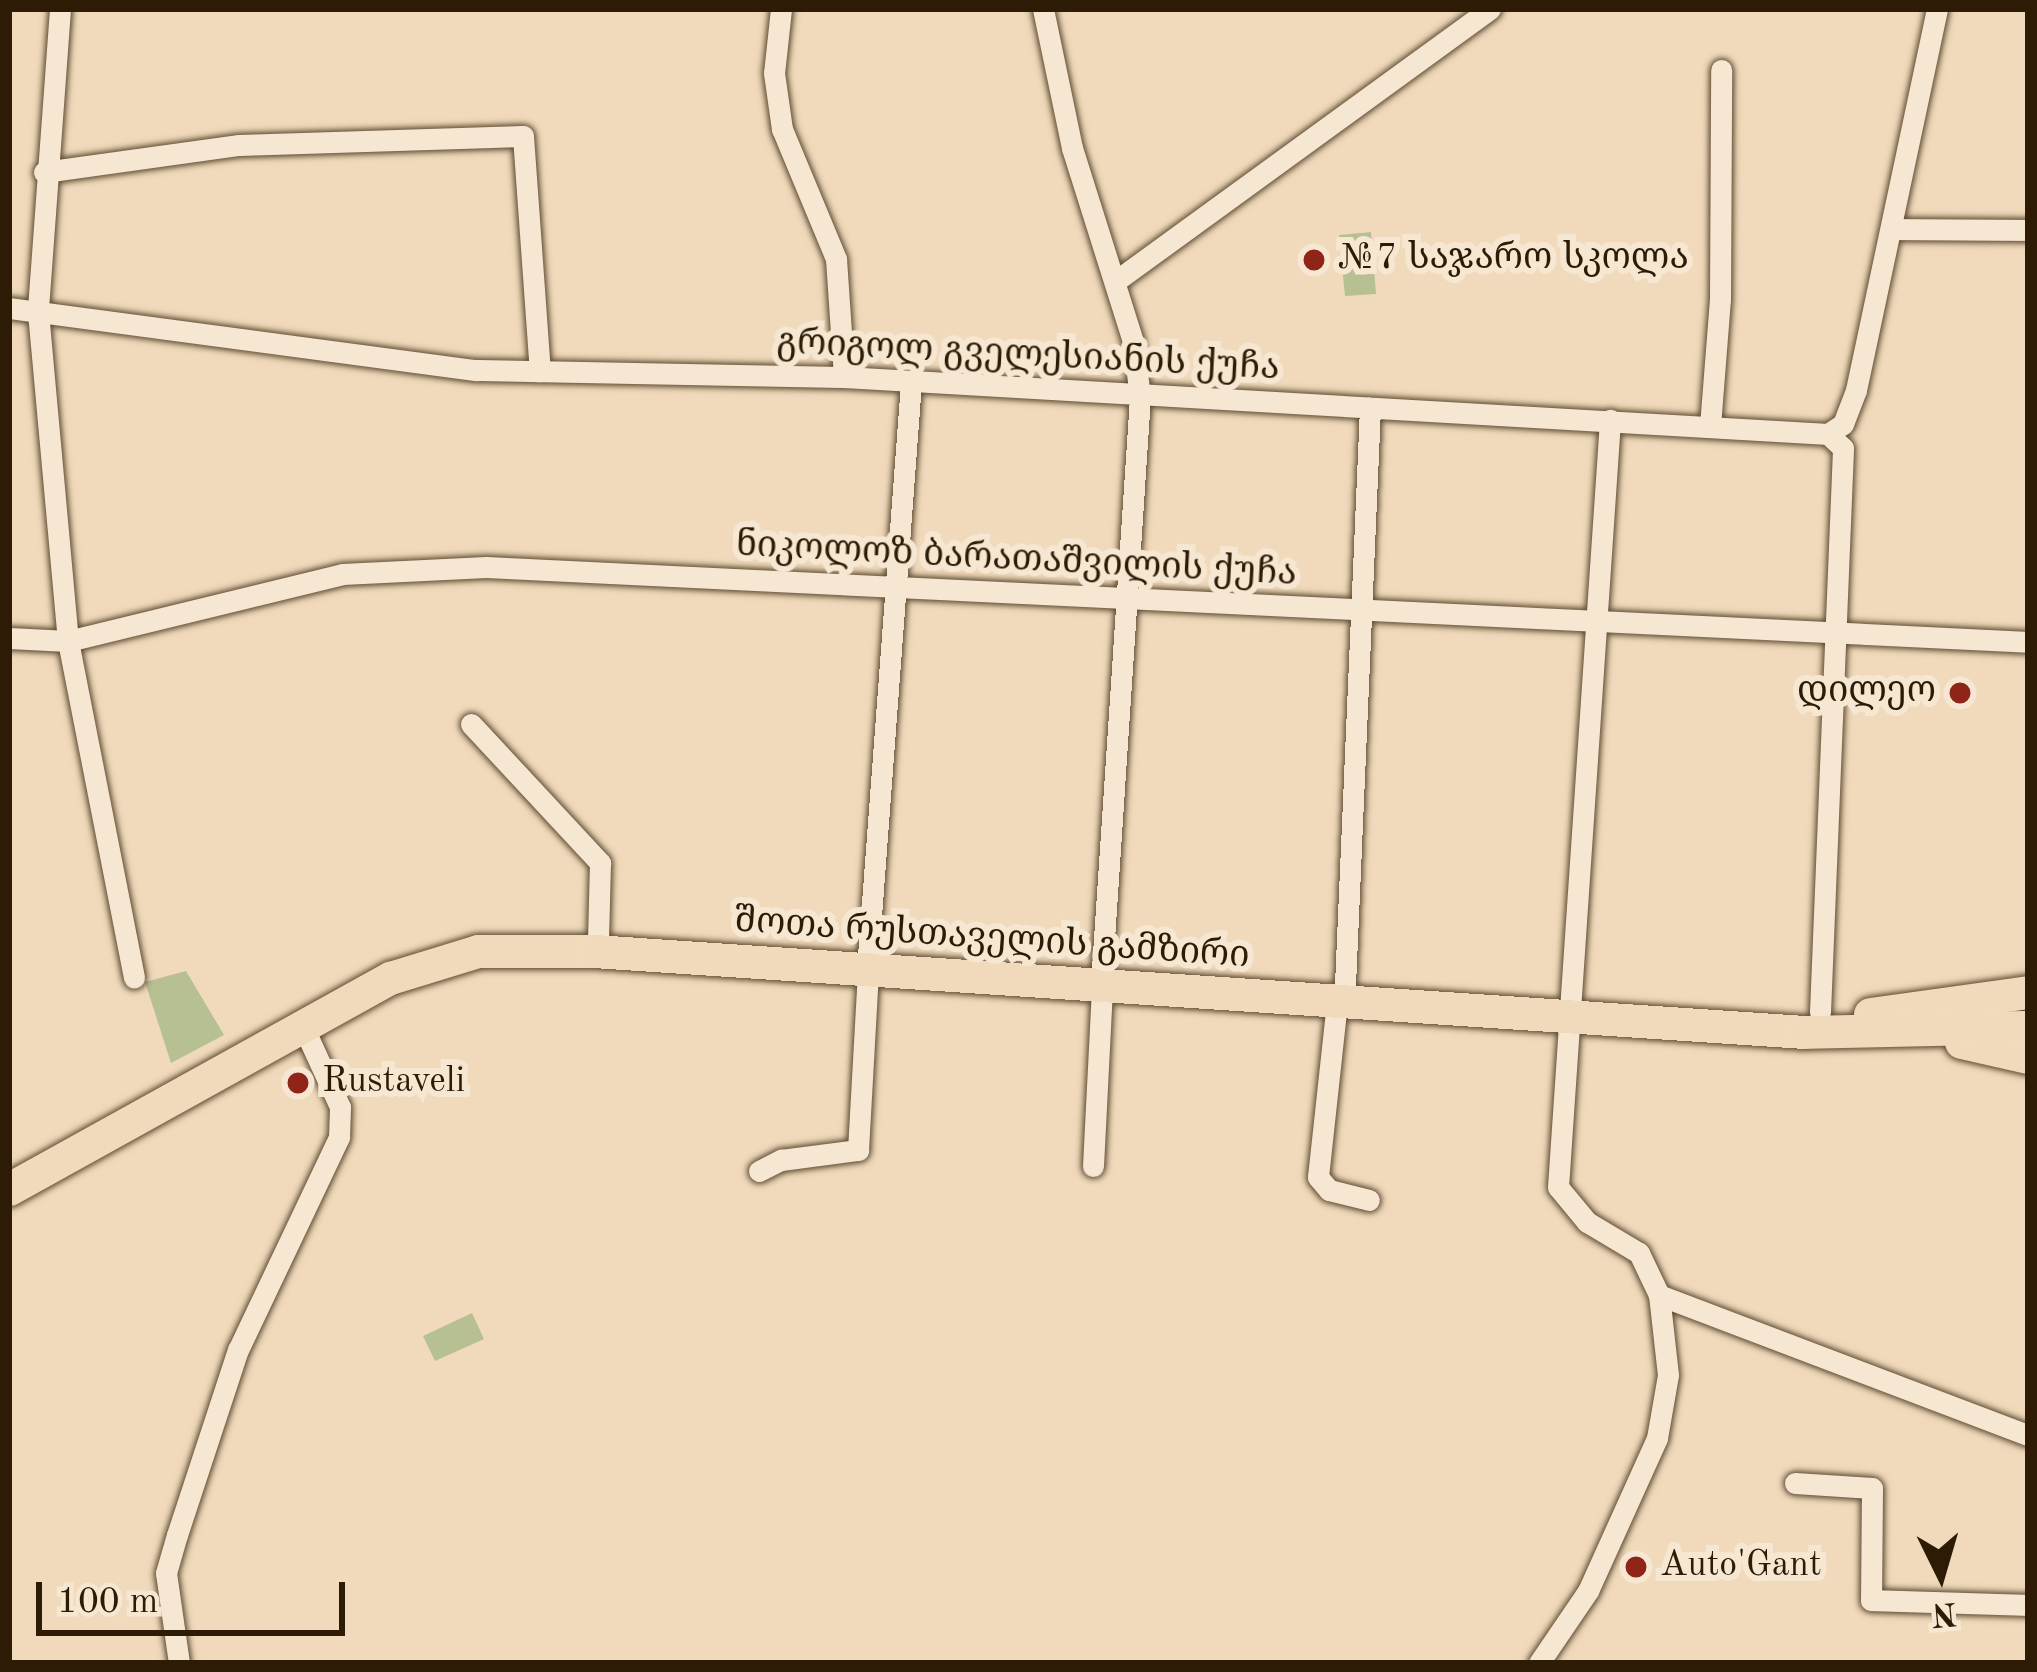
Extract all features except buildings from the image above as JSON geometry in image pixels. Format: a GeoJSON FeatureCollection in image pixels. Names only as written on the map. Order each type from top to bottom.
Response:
{"type":"FeatureCollection","features":[{"type":"Feature","properties":{"kind":"main road","name":"შოთა რუსთაველის გამზირი"},"geometry":{"type":"LineString","coordinates":[[9,1168],[393,964],[519,934],[868,963],[1924,1034],[2028,1028]]}},
{"type":"Feature","properties":{"kind":"main road","name":"შოთა რუსთაველის გამზირი"},"geometry":{"type":"LineString","coordinates":[[9,1189],[390,978],[478,951],[868,963]]}},
{"type":"Feature","properties":{"kind":"main road","name":"შოთა რუსთაველის გამზირი"},"geometry":{"type":"LineString","coordinates":[[1570,1007],[1820,1012],[1942,1009],[2028,992]]}},
{"type":"Feature","properties":{"kind":"main road"},"geometry":{"type":"LineString","coordinates":[[1924,1034],[2028,1057]]}},
{"type":"Feature","properties":{"kind":"street"},"geometry":{"type":"LineString","coordinates":[[60,9],[44,172],[38,312],[57,459],[68,641],[134,978]]}},
{"type":"Feature","properties":{"kind":"street"},"geometry":{"type":"LineString","coordinates":[[782,9],[774,74],[782,129],[836,259],[844,377]]}},
{"type":"Feature","properties":{"kind":"street"},"geometry":{"type":"LineString","coordinates":[[1043,9],[1072,148],[1117,280],[1140,397],[1093,1166]]}},
{"type":"Feature","properties":{"kind":"street"},"geometry":{"type":"LineString","coordinates":[[1117,280],[1490,9]]}},
{"type":"Feature","properties":{"kind":"street"},"geometry":{"type":"LineString","coordinates":[[1820,1012],[1843,448],[1828,434],[1843,424],[1856,390],[1937,9]]}},
{"type":"Feature","properties":{"kind":"street"},"geometry":{"type":"LineString","coordinates":[[1710,426],[1720,299],[1721,70]]}},
{"type":"Feature","properties":{"kind":"street"},"geometry":{"type":"LineString","coordinates":[[44,172],[239,145],[523,136],[540,371]]}},
{"type":"Feature","properties":{"kind":"street"},"geometry":{"type":"LineString","coordinates":[[1892,229],[2028,230]]}},
{"type":"Feature","properties":{"kind":"street","name":"გრიგოლ გველესიანის ქუჩა"},"geometry":{"type":"LineString","coordinates":[[9,308],[431,365],[844,377],[1828,434]]}},
{"type":"Feature","properties":{"kind":"street"},"geometry":{"type":"LineString","coordinates":[[759,1171],[781,1160],[859,1150],[890,586],[911,383]]}},
{"type":"Feature","properties":{"kind":"street"},"geometry":{"type":"LineString","coordinates":[[1369,1200],[1329,1190],[1318,1177],[1341,993],[1370,408]]}},
{"type":"Feature","properties":{"kind":"street"},"geometry":{"type":"LineString","coordinates":[[1539,1663],[1588,1591],[1657,1438],[1668,1376],[1659,1295],[1639,1253],[1588,1222],[1558,1186],[1610,420]]}},
{"type":"Feature","properties":{"kind":"street","name":"ნიკოლოზ ბარათაშვილის ქუჩა"},"geometry":{"type":"LineString","coordinates":[[9,638],[68,641],[386,568],[890,586],[1836,638],[2028,642]]}},
{"type":"Feature","properties":{"kind":"street"},"geometry":{"type":"LineString","coordinates":[[471,724],[600,862],[598,937]]}},
{"type":"Feature","properties":{"kind":"street"},"geometry":{"type":"LineString","coordinates":[[179,1663],[166,1573],[177,1535],[238,1350],[339,1137],[340,1108],[303,1026]]}},
{"type":"Feature","properties":{"kind":"street"},"geometry":{"type":"LineString","coordinates":[[1659,1295],[2028,1435]]}},
{"type":"Feature","properties":{"kind":"street"},"geometry":{"type":"LineString","coordinates":[[1795,1483],[1872,1488],[1870,1600],[2028,1606]]}},
{"type":"Feature","properties":{"kind":"green space"},"geometry":{"type":"Polygon","coordinates":[[[1371,232],[1376,294],[1345,296],[1339,235],[1371,232]]]}},
{"type":"Feature","properties":{"kind":"green space"},"geometry":{"type":"Polygon","coordinates":[[[186,971],[224,1035],[171,1063],[145,982],[186,971]]]}},
{"type":"Feature","properties":{"kind":"green space"},"geometry":{"type":"Polygon","coordinates":[[[472,1313],[484,1339],[435,1361],[423,1336],[472,1313]]]}},
{"type":"Feature","properties":{"kind":"place","name":"№7 საჯარო სკოლა"},"geometry":{"type":"Point","coordinates":[1314,260]}},
{"type":"Feature","properties":{"kind":"place","name":"დილეო"},"geometry":{"type":"Point","coordinates":[1960,693]}},
{"type":"Feature","properties":{"kind":"place","name":"Rustaveli"},"geometry":{"type":"Point","coordinates":[298,1083]}},
{"type":"Feature","properties":{"kind":"place","name":"Auto'Gant"},"geometry":{"type":"Point","coordinates":[1636,1567]}}]}
